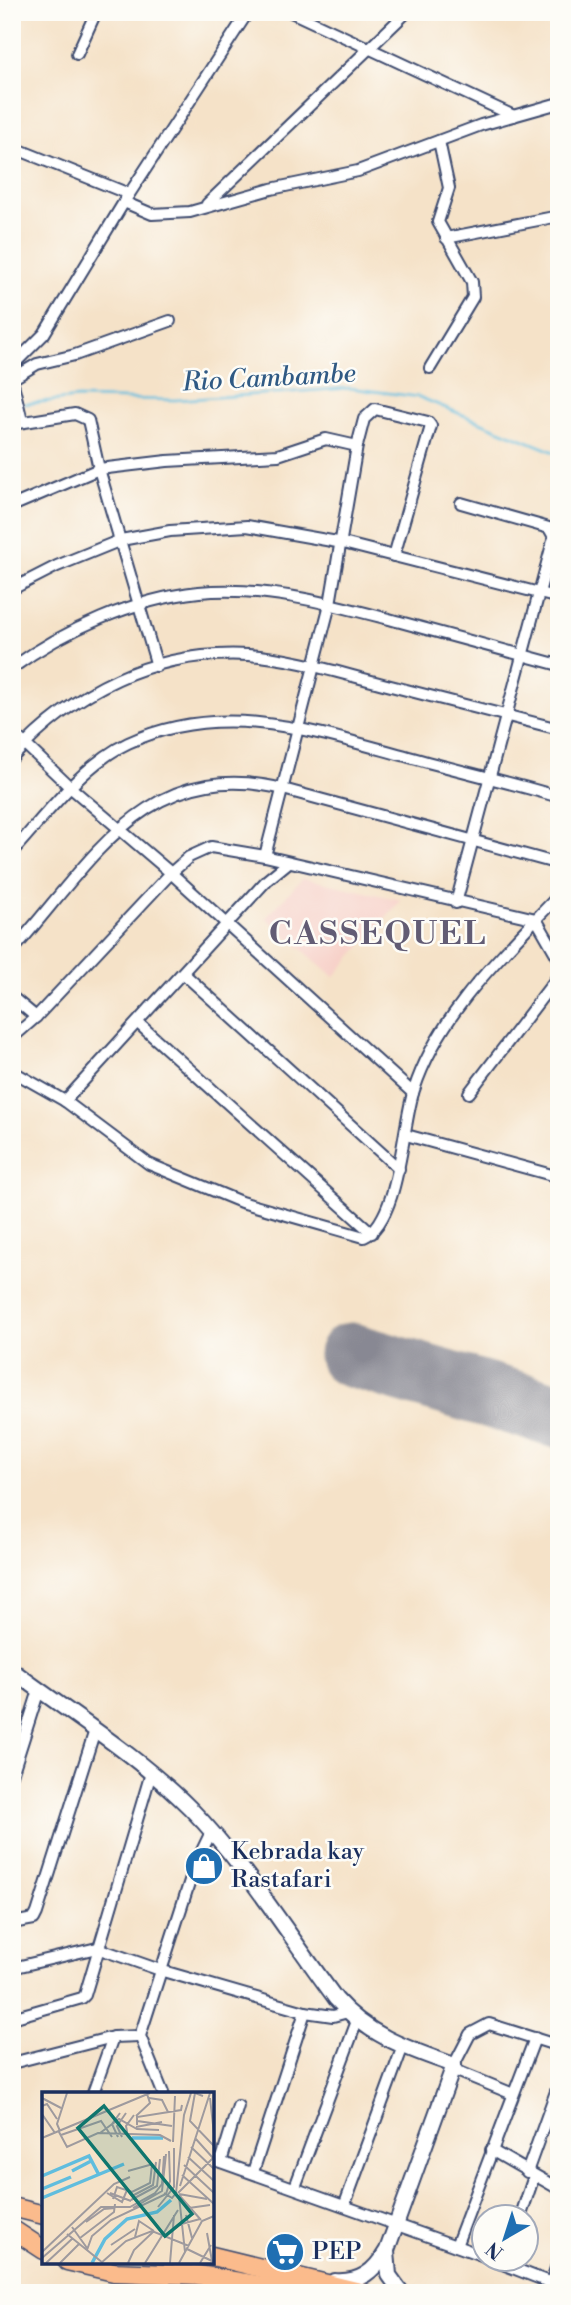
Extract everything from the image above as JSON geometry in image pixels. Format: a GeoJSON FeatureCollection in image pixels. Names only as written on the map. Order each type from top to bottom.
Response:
{"type":"FeatureCollection","features":[{"type":"Feature","properties":{"kind":"main road"},"geometry":{"type":"LineString","coordinates":[[12,2207],[42,2214]]}},
{"type":"Feature","properties":{"kind":"main road"},"geometry":{"type":"LineString","coordinates":[[12,2229],[42,2249]]}},
{"type":"Feature","properties":{"kind":"main road"},"geometry":{"type":"LineString","coordinates":[[214,2257],[306,2285]]}},
{"type":"Feature","properties":{"kind":"main road"},"geometry":{"type":"LineString","coordinates":[[76,2263],[114,2272],[198,2275],[364,2293]]}},
{"type":"Feature","properties":{"kind":"main road"},"geometry":{"type":"LineString","coordinates":[[102,2263],[137,2273]]}},
{"type":"Feature","properties":{"kind":"street"},"geometry":{"type":"LineString","coordinates":[[78,54],[96,12]]}},
{"type":"Feature","properties":{"kind":"street"},"geometry":{"type":"LineString","coordinates":[[12,366],[44,334],[127,198],[248,12]]}},
{"type":"Feature","properties":{"kind":"street"},"geometry":{"type":"LineString","coordinates":[[291,12],[369,50],[479,97],[514,116]]}},
{"type":"Feature","properties":{"kind":"street"},"geometry":{"type":"LineString","coordinates":[[206,205],[407,12]]}},
{"type":"Feature","properties":{"kind":"street"},"geometry":{"type":"LineString","coordinates":[[12,147],[127,198],[152,214],[166,215],[190,212],[206,205],[304,181],[358,171],[439,141],[559,103]]}},
{"type":"Feature","properties":{"kind":"street"},"geometry":{"type":"LineString","coordinates":[[430,368],[473,297],[472,282],[438,222],[449,188],[439,141]]}},
{"type":"Feature","properties":{"kind":"street"},"geometry":{"type":"LineString","coordinates":[[446,238],[559,216]]}},
{"type":"Feature","properties":{"kind":"street"},"geometry":{"type":"LineString","coordinates":[[157,666],[99,469],[88,420],[83,416],[18,420],[13,383],[37,364],[75,355],[170,321]]}},
{"type":"Feature","properties":{"kind":"street"},"geometry":{"type":"LineString","coordinates":[[265,856],[330,604],[343,542],[357,446],[365,419],[375,409],[430,425],[394,556]]}},
{"type":"Feature","properties":{"kind":"street"},"geometry":{"type":"LineString","coordinates":[[12,506],[99,469],[199,458],[278,454],[326,439],[357,446]]}},
{"type":"Feature","properties":{"kind":"street"},"geometry":{"type":"LineString","coordinates":[[456,903],[491,779],[553,532],[549,528],[461,503]]}},
{"type":"Feature","properties":{"kind":"street"},"geometry":{"type":"LineString","coordinates":[[12,589],[57,566],[121,540],[170,531],[247,526],[343,542],[559,598]]}},
{"type":"Feature","properties":{"kind":"street"},"geometry":{"type":"LineString","coordinates":[[12,668],[48,645],[93,623],[140,605],[201,592],[265,593],[330,604],[559,665]]}},
{"type":"Feature","properties":{"kind":"street"},"geometry":{"type":"LineString","coordinates":[[12,758],[75,701],[99,686],[191,657],[249,655],[314,667],[559,729]]}},
{"type":"Feature","properties":{"kind":"street"},"geometry":{"type":"LineString","coordinates":[[12,852],[70,787],[126,744],[159,732],[247,720],[297,727],[559,797]]}},
{"type":"Feature","properties":{"kind":"street"},"geometry":{"type":"LineString","coordinates":[[12,732],[413,1093]]}},
{"type":"Feature","properties":{"kind":"street"},"geometry":{"type":"LineString","coordinates":[[12,951],[118,830],[153,803],[190,787],[223,781],[252,782],[283,789],[559,864]]}},
{"type":"Feature","properties":{"kind":"street"},"geometry":{"type":"LineString","coordinates":[[12,1038],[36,1017],[171,873],[189,858],[211,847],[265,856],[456,903],[536,919],[559,959]]}},
{"type":"Feature","properties":{"kind":"street"},"geometry":{"type":"LineString","coordinates":[[65,1101],[228,927],[267,880],[289,862]]}},
{"type":"Feature","properties":{"kind":"street"},"geometry":{"type":"LineString","coordinates":[[12,1070],[65,1101],[149,1164],[204,1189],[364,1237],[380,1224],[398,1169],[413,1093],[429,1049],[445,1023],[559,895]]}},
{"type":"Feature","properties":{"kind":"street"},"geometry":{"type":"LineString","coordinates":[[183,973],[398,1169]]}},
{"type":"Feature","properties":{"kind":"street"},"geometry":{"type":"LineString","coordinates":[[469,1093],[559,975]]}},
{"type":"Feature","properties":{"kind":"street"},"geometry":{"type":"LineString","coordinates":[[12,997],[36,1017]]}},
{"type":"Feature","properties":{"kind":"street"},"geometry":{"type":"LineString","coordinates":[[138,1023],[372,1233]]}},
{"type":"Feature","properties":{"kind":"street"},"geometry":{"type":"LineString","coordinates":[[406,1135],[559,1177]]}},
{"type":"Feature","properties":{"kind":"street"},"geometry":{"type":"LineString","coordinates":[[12,1670],[151,1773],[211,1832],[352,2016],[402,2046],[513,2094]]}},
{"type":"Feature","properties":{"kind":"street"},"geometry":{"type":"LineString","coordinates":[[12,1775],[39,1690]]}},
{"type":"Feature","properties":{"kind":"street"},"geometry":{"type":"LineString","coordinates":[[12,1923],[34,1919],[37,1913],[95,1730]]}},
{"type":"Feature","properties":{"kind":"street"},"geometry":{"type":"LineString","coordinates":[[12,2018],[82,1998],[88,1987],[97,1948],[151,1773]]}},
{"type":"Feature","properties":{"kind":"street"},"geometry":{"type":"LineString","coordinates":[[163,2092],[140,2036],[191,1877],[211,1832]]}},
{"type":"Feature","properties":{"kind":"street"},"geometry":{"type":"LineString","coordinates":[[12,1968],[97,1948],[305,2012],[352,2016]]}},
{"type":"Feature","properties":{"kind":"street"},"geometry":{"type":"LineString","coordinates":[[253,2172],[305,2012]]}},
{"type":"Feature","properties":{"kind":"street"},"geometry":{"type":"LineString","coordinates":[[295,2187],[352,2016]]}},
{"type":"Feature","properties":{"kind":"street"},"geometry":{"type":"LineString","coordinates":[[306,2285],[362,2277],[378,2265],[397,2224],[453,2067],[470,2034],[483,2026],[497,2025],[559,2046]]}},
{"type":"Feature","properties":{"kind":"street"},"geometry":{"type":"LineString","coordinates":[[12,2063],[113,2037],[140,2036]]}},
{"type":"Feature","properties":{"kind":"street"},"geometry":{"type":"LineString","coordinates":[[93,2092],[113,2037]]}},
{"type":"Feature","properties":{"kind":"street"},"geometry":{"type":"LineString","coordinates":[[456,2246],[535,2038]]}},
{"type":"Feature","properties":{"kind":"street"},"geometry":{"type":"LineString","coordinates":[[345,2204],[402,2046]]}},
{"type":"Feature","properties":{"kind":"street"},"geometry":{"type":"LineString","coordinates":[[523,2204],[559,2083]]}},
{"type":"Feature","properties":{"kind":"street"},"geometry":{"type":"LineString","coordinates":[[238,2106],[216,2160],[470,2251]]}},
{"type":"Feature","properties":{"kind":"street"},"geometry":{"type":"LineString","coordinates":[[491,2150],[559,2189]]}},
{"type":"Feature","properties":{"kind":"street"},"geometry":{"type":"LineString","coordinates":[[387,2250],[389,2275],[402,2293]]}},
{"type":"Feature","properties":{"kind":"street"},"geometry":{"type":"LineString","coordinates":[[531,2274],[555,2284],[559,2259]]}},
{"type":"Feature","properties":{"kind":"shaded area"},"geometry":{"type":"Polygon","coordinates":[[[303,878],[401,900],[334,977],[266,918],[303,878]]]}},
{"type":"Feature","properties":{"kind":"waterway","name":"Rio Cambambe"},"geometry":{"type":"LineString","coordinates":[[23,404],[78,398],[175,400],[350,388],[419,397],[559,454]]}},
{"type":"Feature","properties":{"kind":"runway"},"geometry":{"type":"LineString","coordinates":[[351,1355],[559,1416]]}},
{"type":"Feature","properties":{"kind":"place","name":"Kebrada kay Rastafari"},"geometry":{"type":"Point","coordinates":[204,1866]}},
{"type":"Feature","properties":{"kind":"place","name":"PEP"},"geometry":{"type":"Point","coordinates":[285,2252]}},
{"type":"Feature","properties":{"kind":"district","name":"CASSEQUEL"},"geometry":{"type":"Point","coordinates":[378,934]}}]}
